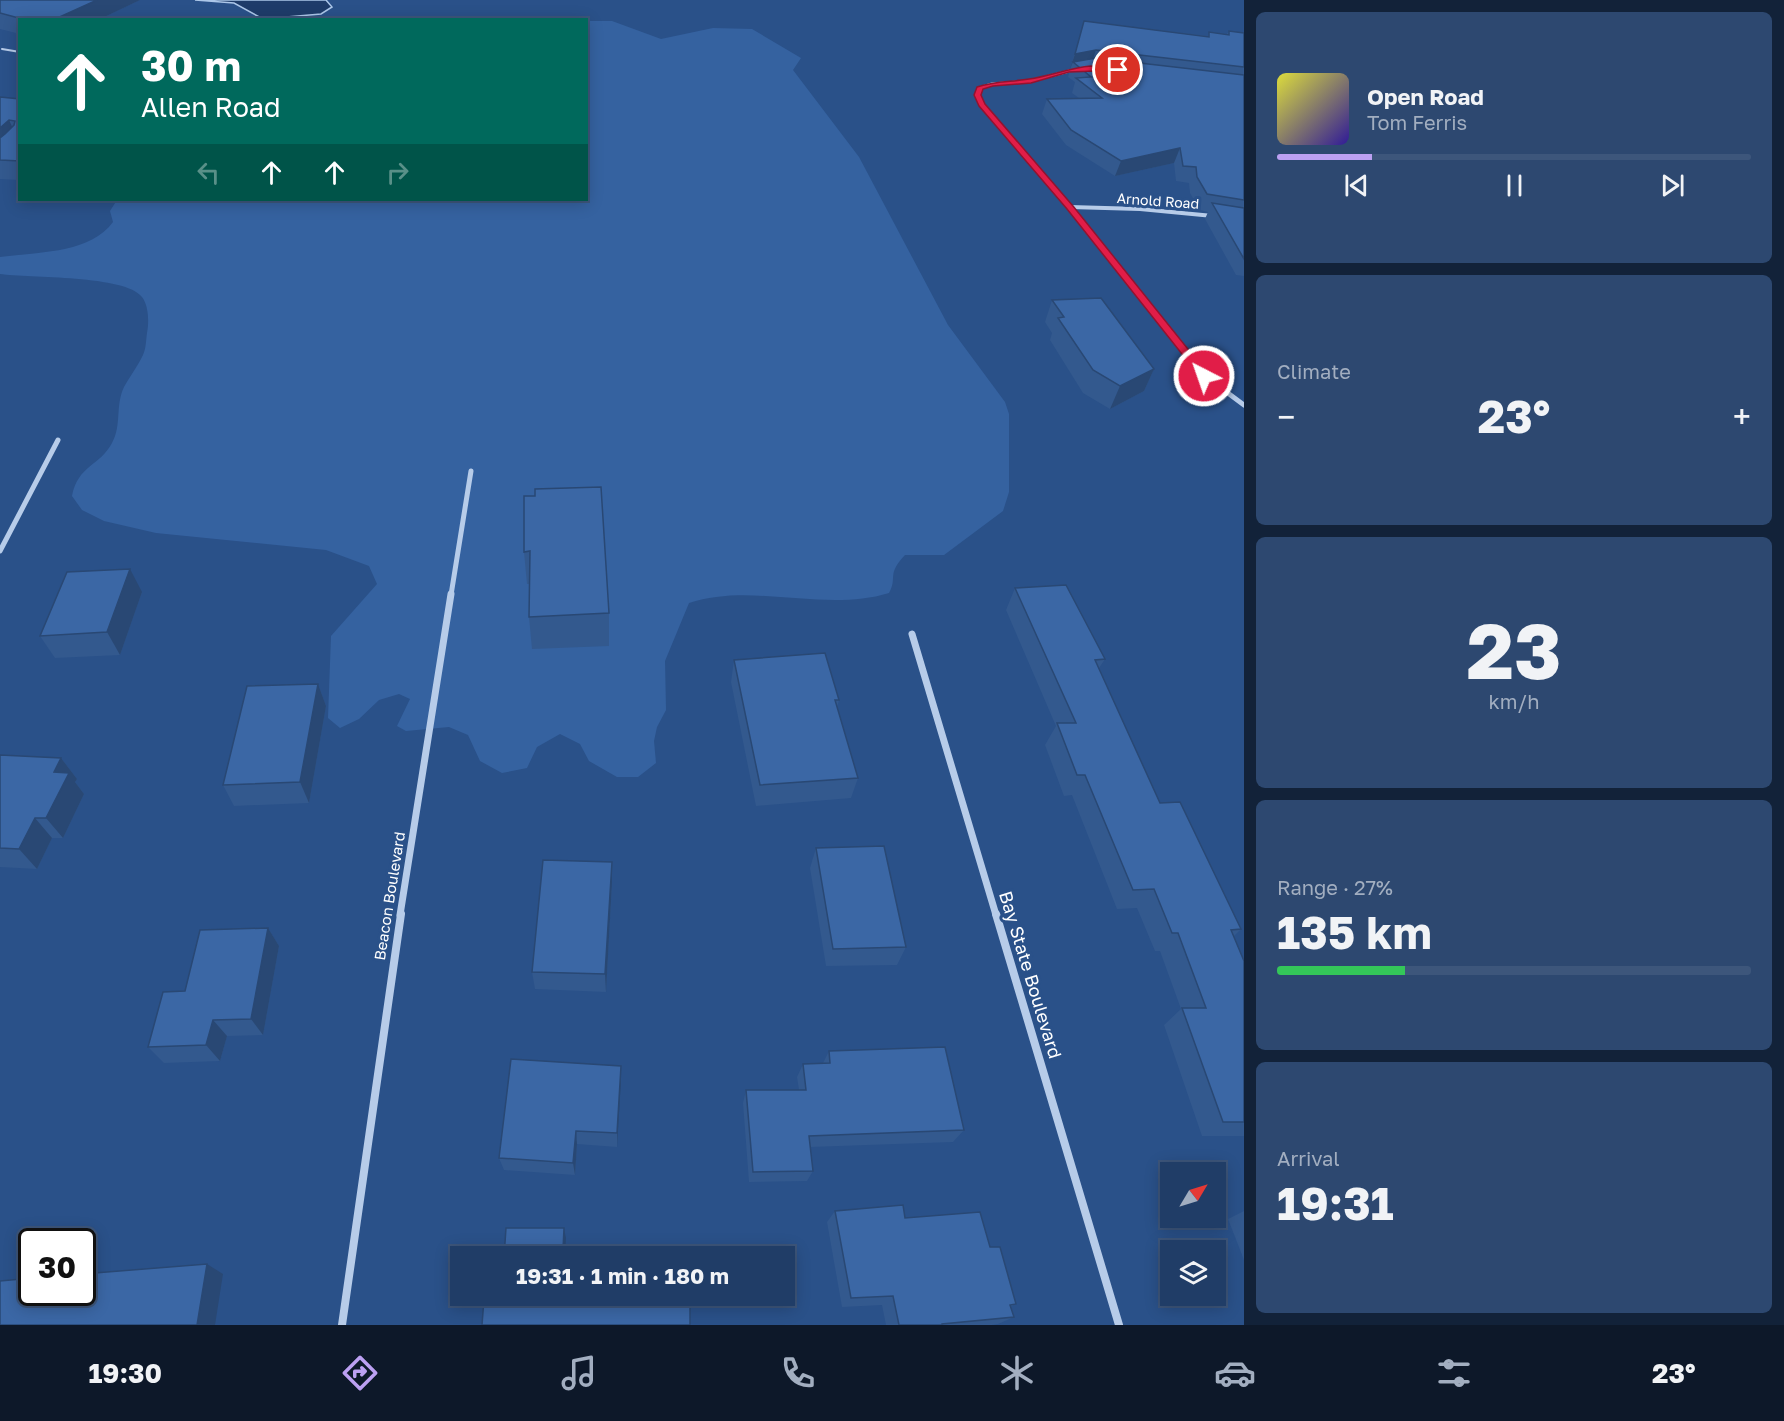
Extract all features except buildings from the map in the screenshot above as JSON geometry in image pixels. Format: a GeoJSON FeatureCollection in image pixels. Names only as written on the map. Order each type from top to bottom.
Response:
{"type":"FeatureCollection","features":[{"type":"Feature","properties":{"kind":"street"},"geometry":{"type":"LineString","coordinates":[[1079,69],[1031,81],[992,84],[979,89],[977,95],[981,105],[1070,207],[1138,296],[1204,376],[1244,405]]}},
{"type":"Feature","properties":{"kind":"street","name":"Arnold Road"},"geometry":{"type":"LineString","coordinates":[[1070,207],[1140,208],[1220,217]]}},
{"type":"Feature","properties":{"kind":"street"},"geometry":{"type":"LineString","coordinates":[[0,551],[58,440]]}},
{"type":"Feature","properties":{"kind":"street","name":"Beacon Boulevard"},"geometry":{"type":"LineString","coordinates":[[342,1325],[394,956],[471,471]]}},
{"type":"Feature","properties":{"kind":"street","name":"Bay State Boulevard"},"geometry":{"type":"LineString","coordinates":[[912,634],[1119,1325]]}},
{"type":"Feature","properties":{"kind":"lane"},"geometry":{"type":"LineString","coordinates":[[2,49],[18,52]]}},
{"type":"Feature","properties":{"kind":"shaded area"},"geometry":{"type":"Polygon","coordinates":[[[195,0],[326,0],[332,7],[321,14],[261,18],[234,3],[195,0]]]}},
{"type":"Feature","properties":{"kind":"shaded area"},"geometry":{"type":"Polygon","coordinates":[[[588,21],[612,21],[661,39],[713,28],[752,29],[801,58],[793,70],[859,157],[948,325],[1005,402],[1009,414],[1009,492],[1003,511],[944,555],[905,555],[896,567],[889,593],[839,600],[738,595],[713,597],[689,603],[665,661],[666,710],[657,727],[654,741],[656,763],[638,777],[617,777],[589,761],[580,744],[560,734],[537,747],[527,768],[502,773],[480,761],[468,735],[449,727],[406,731],[397,726],[410,699],[399,694],[379,700],[359,719],[340,728],[328,718],[331,636],[377,584],[369,566],[326,550],[156,533],[104,521],[82,510],[72,496],[79,478],[102,457],[115,436],[121,394],[145,350],[148,324],[146,305],[142,297],[132,290],[117,285],[98,281],[0,274],[0,257],[77,246],[103,232],[113,222],[110,211],[116,201],[588,201],[588,21]]]}},
{"type":"Feature","properties":{"kind":"route"},"geometry":{"type":"LineString","coordinates":[[1118,70],[1091,68],[1068,70],[1031,81],[992,84],[979,88],[977,95],[981,105],[1070,207],[1204,376]]}}]}
